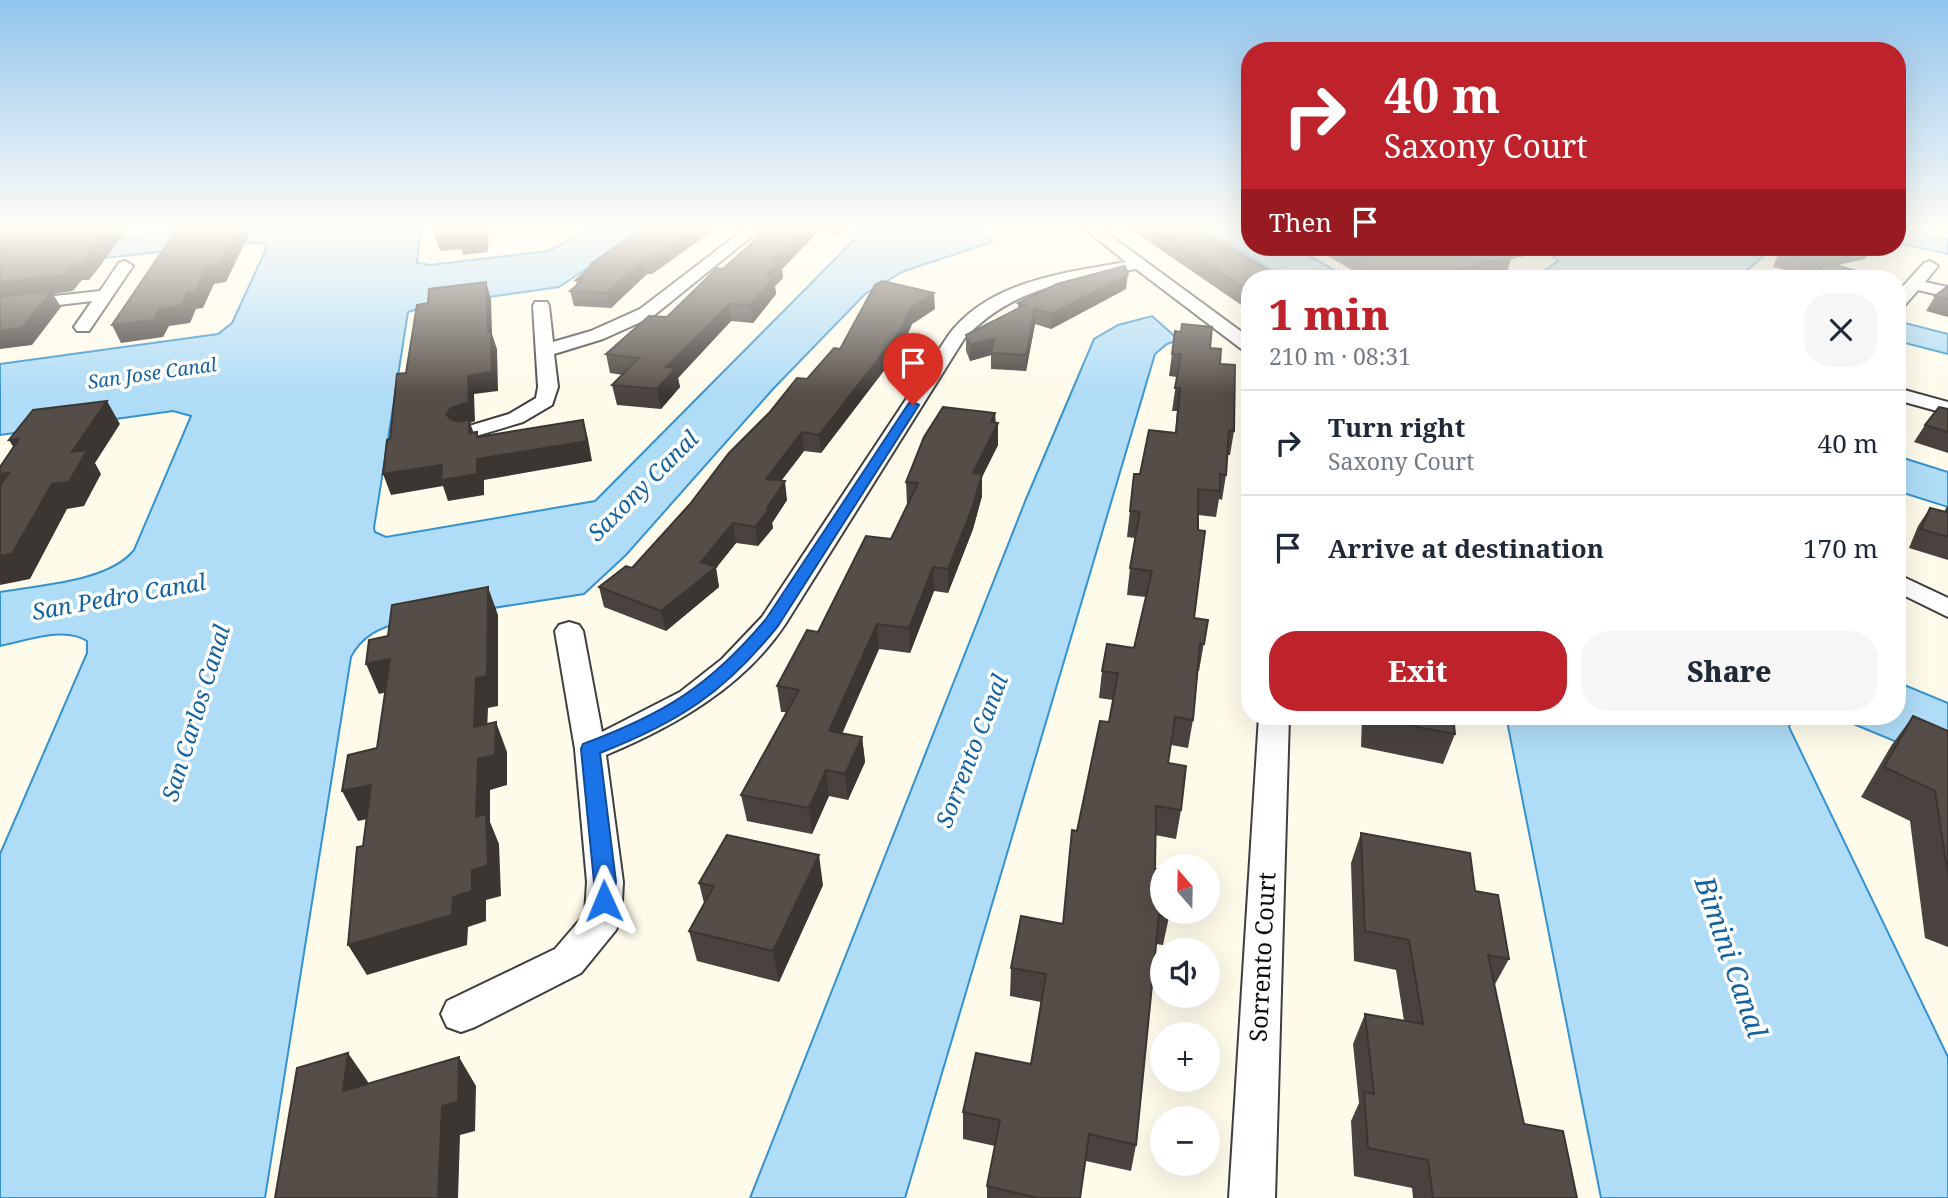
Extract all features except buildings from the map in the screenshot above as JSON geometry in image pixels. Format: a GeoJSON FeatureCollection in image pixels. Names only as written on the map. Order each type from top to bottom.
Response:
{"type":"FeatureCollection","features":[{"type":"Feature","properties":{"kind":"street"},"geometry":{"type":"LineString","coordinates":[[83,327],[113,284]]}},
{"type":"Feature","properties":{"kind":"street"},"geometry":{"type":"LineString","coordinates":[[544,351],[597,335],[646,313],[683,284]]}},
{"type":"Feature","properties":{"kind":"street"},"geometry":{"type":"LineString","coordinates":[[590,749],[634,732],[674,712],[709,689],[753,646],[780,611],[957,336],[978,313],[1030,287],[1045,284]]}},
{"type":"Feature","properties":{"kind":"street"},"geometry":{"type":"LineString","coordinates":[[1166,284],[1241,339]]}},
{"type":"Feature","properties":{"kind":"street"},"geometry":{"type":"LineString","coordinates":[[1906,293],[1914,284],[1948,292]]}},
{"type":"Feature","properties":{"kind":"street"},"geometry":{"type":"LineString","coordinates":[[0,307],[105,295]]}},
{"type":"Feature","properties":{"kind":"street"},"geometry":{"type":"LineString","coordinates":[[466,433],[516,418],[545,401],[548,387],[541,306]]}},
{"type":"Feature","properties":{"kind":"street"},"geometry":{"type":"LineString","coordinates":[[1906,396],[1948,408]]}},
{"type":"Feature","properties":{"kind":"street"},"geometry":{"type":"LineString","coordinates":[[1906,587],[1948,609]]}},
{"type":"Feature","properties":{"kind":"street"},"geometry":{"type":"LineString","coordinates":[[461,1014],[568,961],[603,919],[605,882],[590,749],[569,631]]}},
{"type":"Feature","properties":{"kind":"street","name":"Sorrento Court"},"geometry":{"type":"LineString","coordinates":[[1252,1198],[1274,725]]}},
{"type":"Feature","properties":{"kind":"water"},"geometry":{"type":"Polygon","coordinates":[[[250,284],[564,284],[559,287],[431,305],[408,312],[374,528],[375,532],[386,537],[595,501],[811,284],[882,284],[865,294],[773,389],[626,555],[584,594],[402,622],[372,634],[355,650],[351,657],[265,1198],[0,1198],[0,854],[87,653],[87,641],[56,635],[0,646],[0,592],[90,576],[122,561],[134,550],[191,416],[173,411],[0,435],[0,364],[218,334],[232,323],[250,284]]]}},
{"type":"Feature","properties":{"kind":"water","name":"Sorrento Canal"},"geometry":{"type":"Polygon","coordinates":[[[1152,316],[1179,340],[1167,344],[1155,354],[905,1198],[750,1198],[1026,499],[1094,339],[1118,325],[1152,316]]]}},
{"type":"Feature","properties":{"kind":"water"},"geometry":{"type":"Polygon","coordinates":[[[1906,323],[1948,334],[1948,354],[1906,343],[1906,323]]]}},
{"type":"Feature","properties":{"kind":"water"},"geometry":{"type":"Polygon","coordinates":[[[1906,459],[1948,472],[1948,507],[1906,494],[1906,459]]]}},
{"type":"Feature","properties":{"kind":"water"},"geometry":{"type":"Polygon","coordinates":[[[1906,686],[1948,703],[1948,763],[1856,725],[1906,725],[1906,686]]]}},
{"type":"Feature","properties":{"kind":"water","name":"Bimini Canal"},"geometry":{"type":"Polygon","coordinates":[[[1508,725],[1790,725],[1948,1057],[1948,1198],[1601,1198],[1508,725]]]}},
{"type":"Feature","properties":{"kind":"route"},"geometry":{"type":"LineString","coordinates":[[604,901],[605,882],[590,749],[634,732],[674,712],[709,689],[753,646],[772,623],[913,405]]}},
{"type":"Feature","properties":{"kind":"water label","name":"San Jose Canal"},"geometry":{"type":"Point","coordinates":[152,373]}},
{"type":"Feature","properties":{"kind":"water label","name":"Saxony Canal"},"geometry":{"type":"Point","coordinates":[643,486]}},
{"type":"Feature","properties":{"kind":"water label","name":"San Pedro Canal"},"geometry":{"type":"Point","coordinates":[119,597]}},
{"type":"Feature","properties":{"kind":"water label","name":"San Carlos Canal"},"geometry":{"type":"Point","coordinates":[196,713]}}]}
